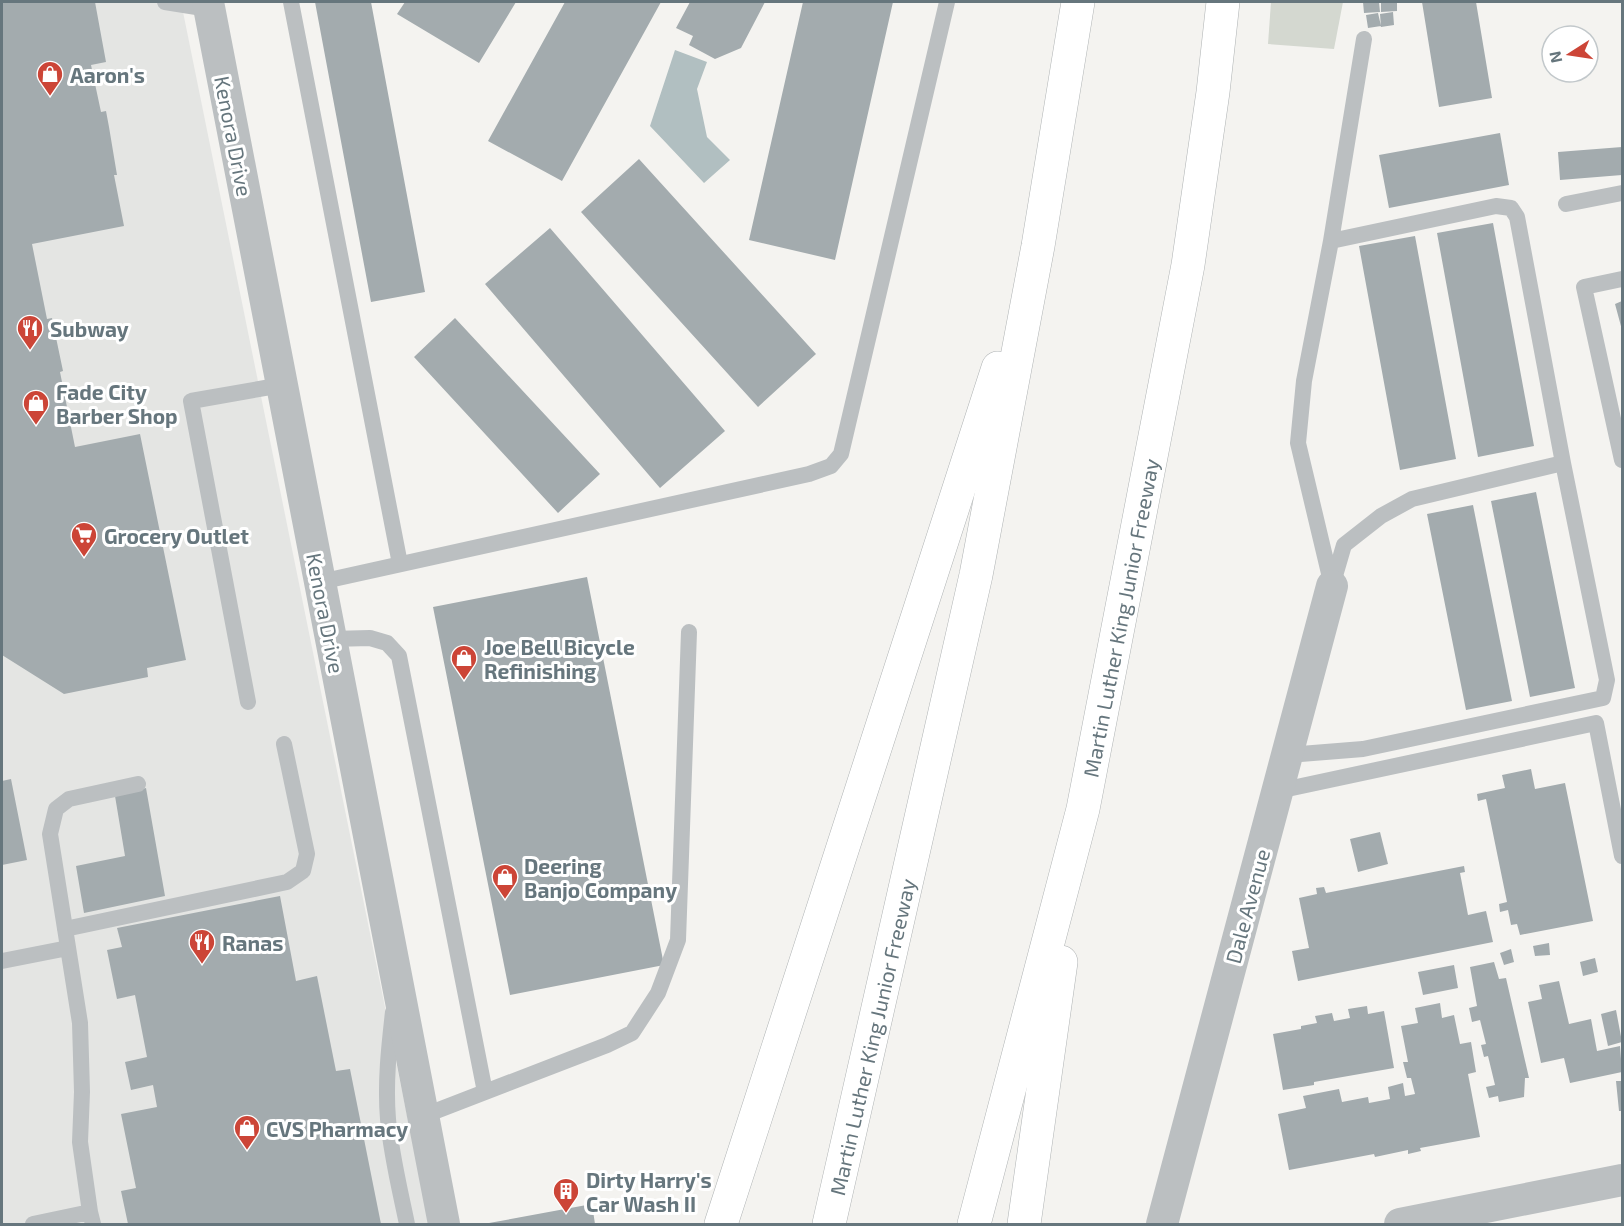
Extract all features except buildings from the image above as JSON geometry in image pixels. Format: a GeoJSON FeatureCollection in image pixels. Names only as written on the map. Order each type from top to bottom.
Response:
{"type":"FeatureCollection","features":[{"type":"Feature","properties":{"kind":"highway","name":"Martin Luther King Junior Freeway"},"geometry":{"type":"LineString","coordinates":[[829,1224],[976,575],[1038,246],[1078,2]]}},
{"type":"Feature","properties":{"kind":"highway","name":"Martin Luther King Junior Freeway"},"geometry":{"type":"LineString","coordinates":[[974,1224],[1083,809],[1188,265],[1213,92],[1222,2]]}},
{"type":"Feature","properties":{"kind":"highway"},"geometry":{"type":"LineString","coordinates":[[721,1224],[940,541],[1038,246]]}},
{"type":"Feature","properties":{"kind":"highway"},"geometry":{"type":"LineString","coordinates":[[1024,1224],[1083,809]]}},
{"type":"Feature","properties":{"kind":"street","name":"Kenora Drive"},"geometry":{"type":"LineString","coordinates":[[209,5],[444,1224]]}},
{"type":"Feature","properties":{"kind":"street","name":"Dale Avenue"},"geometry":{"type":"LineString","coordinates":[[1162,1224],[1332,586]]}},
{"type":"Feature","properties":{"kind":"street"},"geometry":{"type":"LineString","coordinates":[[1400,1224],[1623,1180]]}},
{"type":"Feature","properties":{"kind":"lane"},"geometry":{"type":"LineString","coordinates":[[165,2],[209,5]]}},
{"type":"Feature","properties":{"kind":"lane"},"geometry":{"type":"LineString","coordinates":[[291,2],[400,564]]}},
{"type":"Feature","properties":{"kind":"lane"},"geometry":{"type":"LineString","coordinates":[[320,582],[809,474],[831,466],[841,454],[947,2]]}},
{"type":"Feature","properties":{"kind":"lane"},"geometry":{"type":"LineString","coordinates":[[1332,586],[1298,443],[1304,381],[1331,241],[1364,39]]}},
{"type":"Feature","properties":{"kind":"lane"},"geometry":{"type":"LineString","coordinates":[[1566,204],[1623,193]]}},
{"type":"Feature","properties":{"kind":"lane"},"geometry":{"type":"LineString","coordinates":[[1288,754],[1363,749],[1603,698],[1607,680],[1563,464],[1517,217],[1511,208],[1496,206],[1331,241]]}},
{"type":"Feature","properties":{"kind":"lane"},"geometry":{"type":"LineString","coordinates":[[1623,279],[1584,287],[1623,460]]}},
{"type":"Feature","properties":{"kind":"lane"},"geometry":{"type":"LineString","coordinates":[[248,702],[191,401],[282,385]]}},
{"type":"Feature","properties":{"kind":"lane"},"geometry":{"type":"LineString","coordinates":[[1332,586],[1344,545],[1381,516],[1412,499],[1563,464]]}},
{"type":"Feature","properties":{"kind":"lane"},"geometry":{"type":"LineString","coordinates":[[423,1116],[607,1045],[632,1033],[658,993],[678,940],[689,632]]}},
{"type":"Feature","properties":{"kind":"lane"},"geometry":{"type":"LineString","coordinates":[[331,639],[370,638],[387,642],[399,656],[485,1092]]}},
{"type":"Feature","properties":{"kind":"lane"},"geometry":{"type":"LineString","coordinates":[[1278,791],[1596,723],[1623,856]]}},
{"type":"Feature","properties":{"kind":"lane"},"geometry":{"type":"LineString","coordinates":[[65,929],[287,882],[303,872],[307,854],[284,744]]}},
{"type":"Feature","properties":{"kind":"lane"},"geometry":{"type":"LineString","coordinates":[[33,1224],[92,1218],[80,1142],[82,1092],[80,1023],[50,834],[56,809],[69,799],[138,784]]}},
{"type":"Feature","properties":{"kind":"lane"},"geometry":{"type":"LineString","coordinates":[[2,961],[68,948]]}},
{"type":"Feature","properties":{"kind":"lane"},"geometry":{"type":"LineString","coordinates":[[396,980],[387,1072],[388,1119],[407,1224]]}},
{"type":"Feature","properties":{"kind":"shaded area"},"geometry":{"type":"Polygon","coordinates":[[[2,2],[181,2],[429,1224],[2,1224],[2,2]]]}},
{"type":"Feature","properties":{"kind":"shaded area"},"geometry":{"type":"Polygon","coordinates":[[[1271,2],[1343,2],[1334,49],[1268,44],[1271,2]]]}},
{"type":"Feature","properties":{"kind":"shaded area"},"geometry":{"type":"Polygon","coordinates":[[[675,50],[707,62],[697,89],[707,137],[730,160],[704,183],[650,126],[675,50]]]}},
{"type":"Feature","properties":{"kind":"place","name":"Aaron's"},"geometry":{"type":"Point","coordinates":[50,97]}},
{"type":"Feature","properties":{"kind":"place","name":"Subway"},"geometry":{"type":"Point","coordinates":[30,351]}},
{"type":"Feature","properties":{"kind":"place","name":"Fade City Barber Shop"},"geometry":{"type":"Point","coordinates":[36,426]}},
{"type":"Feature","properties":{"kind":"place","name":"Grocery Outlet"},"geometry":{"type":"Point","coordinates":[84,558]}},
{"type":"Feature","properties":{"kind":"place","name":"Joe Bell Bicycle Refinishing"},"geometry":{"type":"Point","coordinates":[464,681]}},
{"type":"Feature","properties":{"kind":"place","name":"Deering Banjo Company"},"geometry":{"type":"Point","coordinates":[505,900]}},
{"type":"Feature","properties":{"kind":"place","name":"Ranas"},"geometry":{"type":"Point","coordinates":[202,965]}},
{"type":"Feature","properties":{"kind":"place","name":"CVS Pharmacy"},"geometry":{"type":"Point","coordinates":[247,1151]}},
{"type":"Feature","properties":{"kind":"place","name":"Dirty Harry's Car Wash II"},"geometry":{"type":"Point","coordinates":[566,1214]}}]}
